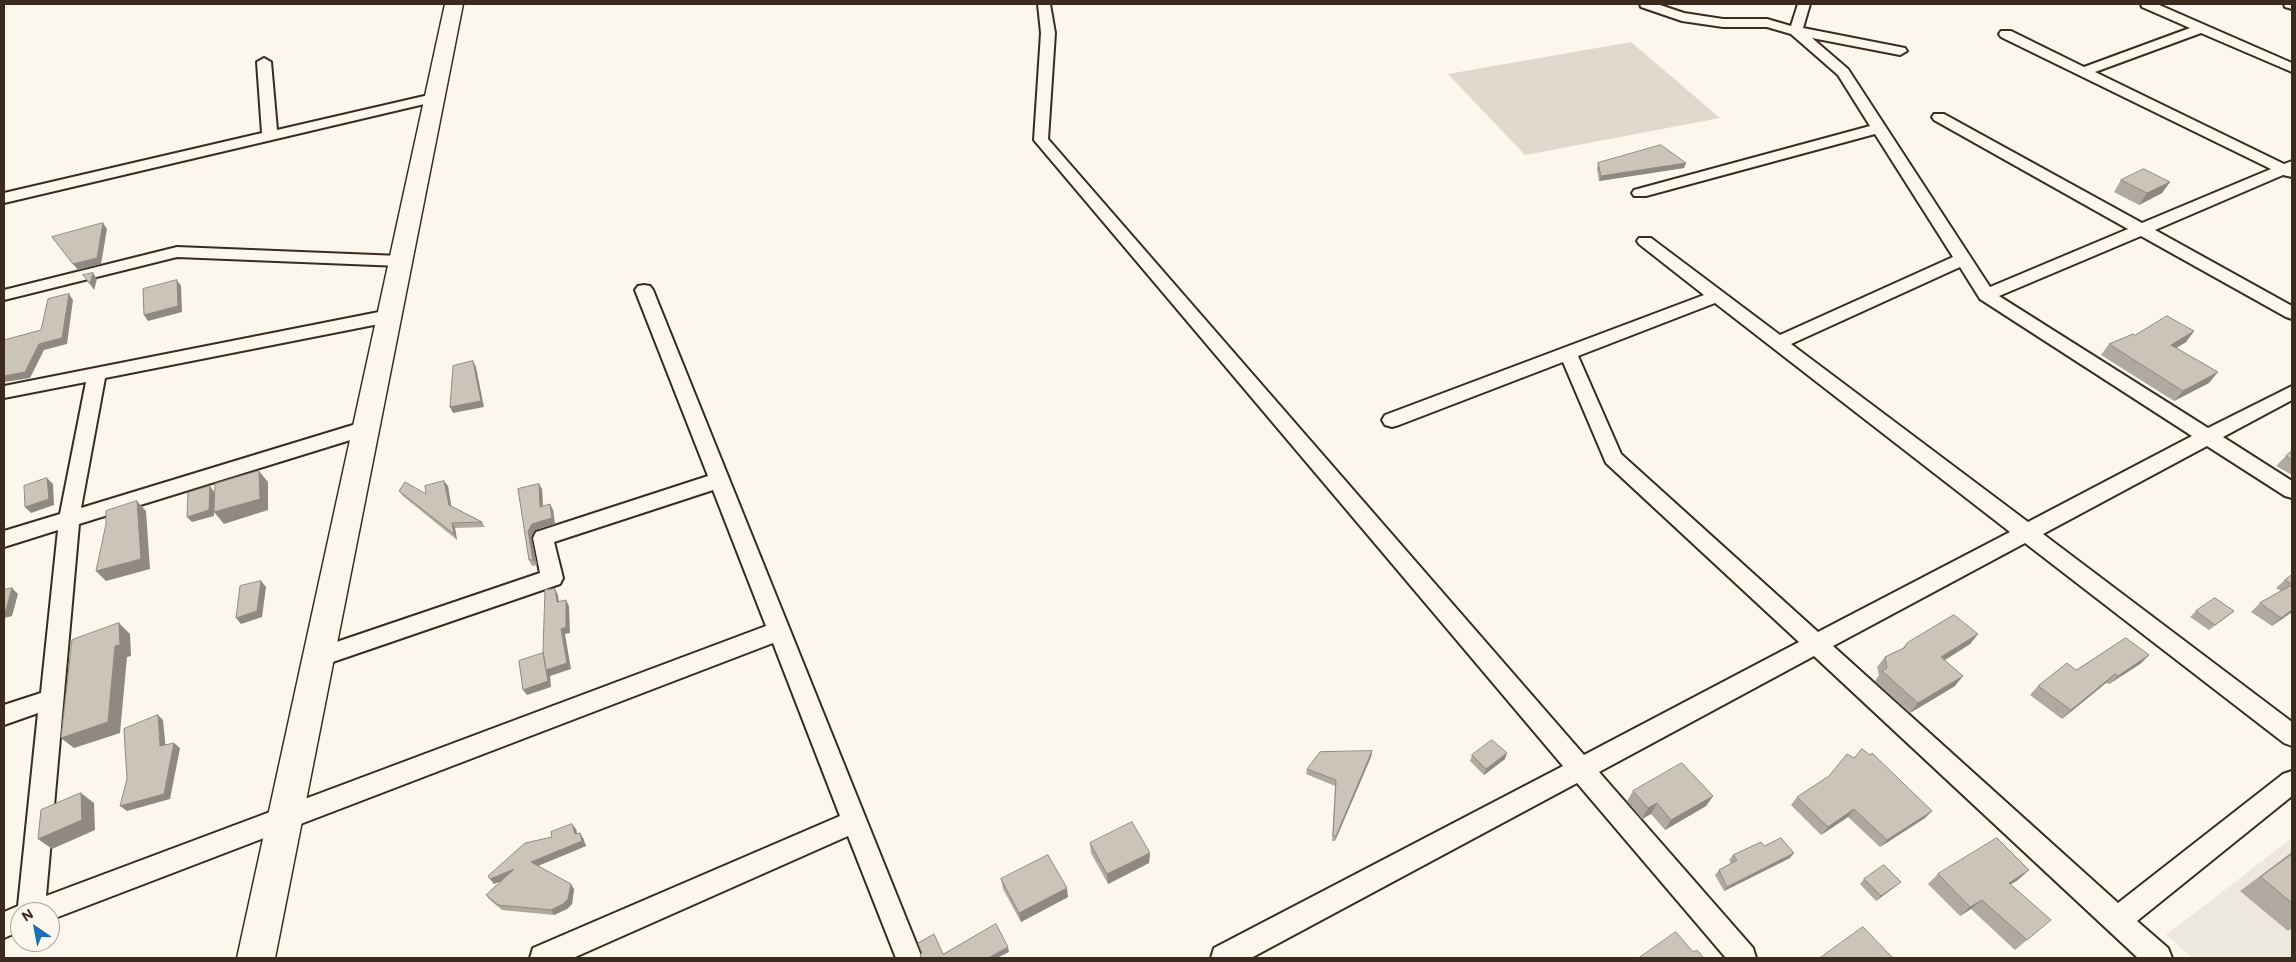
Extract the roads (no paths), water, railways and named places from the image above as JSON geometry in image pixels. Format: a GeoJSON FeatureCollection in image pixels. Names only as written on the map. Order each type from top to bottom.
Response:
{"type":"FeatureCollection","features":[{"type":"Feature","properties":{"kind":"main road"},"geometry":{"type":"LineString","coordinates":[[256,958],[454,4]]}},
{"type":"Feature","properties":{"kind":"street"},"geometry":{"type":"LineString","coordinates":[[1044,4],[1048,33],[1041,140],[1742,958]]}},
{"type":"Feature","properties":{"kind":"street"},"geometry":{"type":"LineString","coordinates":[[1646,4],[1682,17],[1723,23],[1767,23],[1796,31],[1900,51]]}},
{"type":"Feature","properties":{"kind":"street"},"geometry":{"type":"LineString","coordinates":[[1796,31],[1804,4]]}},
{"type":"Feature","properties":{"kind":"street"},"geometry":{"type":"LineString","coordinates":[[2146,4],[2292,68]]}},
{"type":"Feature","properties":{"kind":"street"},"geometry":{"type":"LineString","coordinates":[[2163,11],[2184,4]]}},
{"type":"Feature","properties":{"kind":"street"},"geometry":{"type":"LineString","coordinates":[[2084,72],[2201,28]]}},
{"type":"Feature","properties":{"kind":"street"},"geometry":{"type":"LineString","coordinates":[[1796,31],[1843,72],[1986,296],[2292,492]]}},
{"type":"Feature","properties":{"kind":"street"},"geometry":{"type":"LineString","coordinates":[[2006,34],[2289,170]]}},
{"type":"Feature","properties":{"kind":"street"},"geometry":{"type":"LineString","coordinates":[[264,62],[270,136]]}},
{"type":"Feature","properties":{"kind":"street"},"geometry":{"type":"LineString","coordinates":[[4,198],[433,98]]}},
{"type":"Feature","properties":{"kind":"street"},"geometry":{"type":"LineString","coordinates":[[1938,117],[2292,313]]}},
{"type":"Feature","properties":{"kind":"street"},"geometry":{"type":"LineString","coordinates":[[1640,193],[1878,128]]}},
{"type":"Feature","properties":{"kind":"street"},"geometry":{"type":"LineString","coordinates":[[1986,296],[2289,170]]}},
{"type":"Feature","properties":{"kind":"street"},"geometry":{"type":"LineString","coordinates":[[1645,241],[2292,736]]}},
{"type":"Feature","properties":{"kind":"street"},"geometry":{"type":"LineString","coordinates":[[4,295],[177,252],[400,261]]}},
{"type":"Feature","properties":{"kind":"street"},"geometry":{"type":"LineString","coordinates":[[1778,343],[1963,259]]}},
{"type":"Feature","properties":{"kind":"street"},"geometry":{"type":"LineString","coordinates":[[644,290],[909,958]]}},
{"type":"Feature","properties":{"kind":"street"},"geometry":{"type":"LineString","coordinates":[[1392,420],[1718,296]]}},
{"type":"Feature","properties":{"kind":"street"},"geometry":{"type":"LineString","coordinates":[[4,392],[389,316]]}},
{"type":"Feature","properties":{"kind":"street"},"geometry":{"type":"LineString","coordinates":[[1568,353],[1613,458],[2158,958]]}},
{"type":"Feature","properties":{"kind":"street"},"geometry":{"type":"LineString","coordinates":[[32,902],[69,519],[97,373]]}},
{"type":"Feature","properties":{"kind":"street"},"geometry":{"type":"LineString","coordinates":[[1224,958],[2292,392]]}},
{"type":"Feature","properties":{"kind":"street"},"geometry":{"type":"LineString","coordinates":[[4,539],[366,428]]}},
{"type":"Feature","properties":{"kind":"street"},"geometry":{"type":"LineString","coordinates":[[318,658],[552,578],[543,538],[720,480]]}},
{"type":"Feature","properties":{"kind":"street"},"geometry":{"type":"LineString","coordinates":[[60,903],[779,631]]}},
{"type":"Feature","properties":{"kind":"street"},"geometry":{"type":"LineString","coordinates":[[4,715],[52,699]]}},
{"type":"Feature","properties":{"kind":"street"},"geometry":{"type":"LineString","coordinates":[[2117,920],[2292,782]]}},
{"type":"Feature","properties":{"kind":"street"},"geometry":{"type":"LineString","coordinates":[[543,958],[855,822]]}}]}
